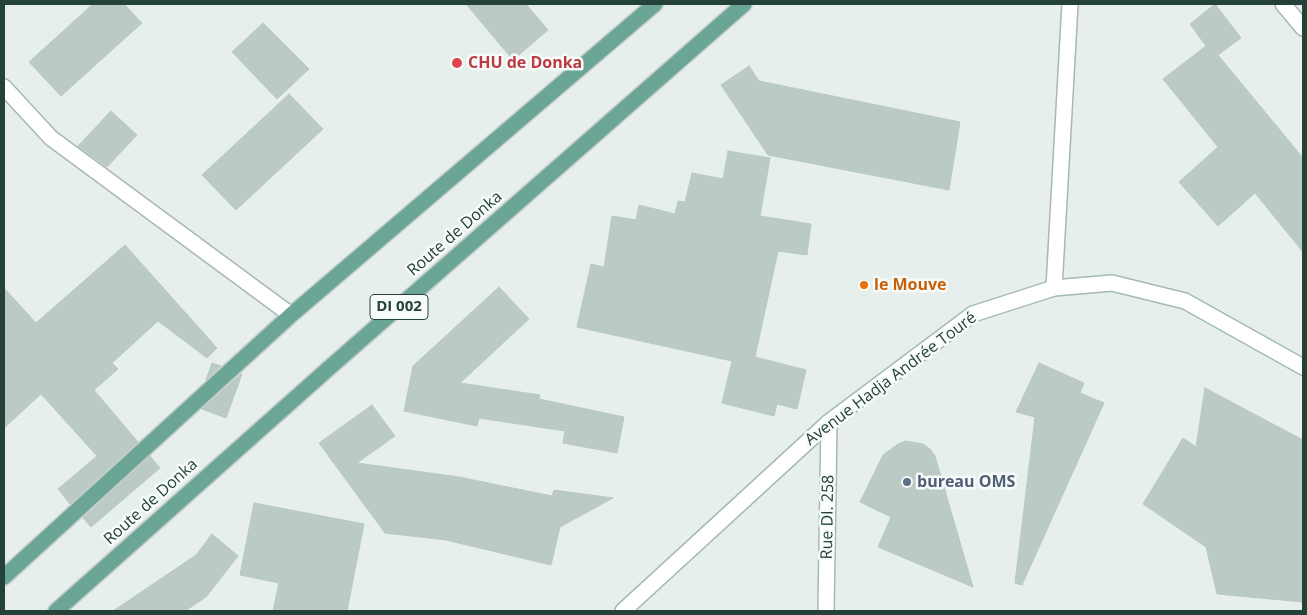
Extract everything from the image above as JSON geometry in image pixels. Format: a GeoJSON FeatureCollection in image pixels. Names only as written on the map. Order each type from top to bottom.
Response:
{"type":"FeatureCollection","features":[{"type":"Feature","properties":{"kind":"main road"},"geometry":{"type":"LineString","coordinates":[[4,577],[291,315],[655,4]]}},
{"type":"Feature","properties":{"kind":"main road","name":"Route de Donka"},"geometry":{"type":"LineString","coordinates":[[56,611],[320,375],[744,4]]}},
{"type":"Feature","properties":{"kind":"main road"},"geometry":{"type":"LineString","coordinates":[[1054,288],[1070,4]]}},
{"type":"Feature","properties":{"kind":"main road"},"geometry":{"type":"LineString","coordinates":[[1283,4],[1303,28]]}},
{"type":"Feature","properties":{"kind":"main road"},"geometry":{"type":"LineString","coordinates":[[4,87],[51,138],[291,315]]}},
{"type":"Feature","properties":{"kind":"main road","name":"Avenue Hadja Andrée Touré"},"geometry":{"type":"LineString","coordinates":[[623,611],[829,422],[973,314],[1054,288],[1112,283],[1185,301],[1303,367]]}},
{"type":"Feature","properties":{"kind":"main road","name":"Rue DI. 258"},"geometry":{"type":"LineString","coordinates":[[826,611],[829,422]]}},
{"type":"Feature","properties":{"kind":"building"},"geometry":{"type":"Polygon","coordinates":[[[93,4],[124,4],[142,23],[61,96],[29,62],[93,4]]]}},
{"type":"Feature","properties":{"kind":"building"},"geometry":{"type":"Polygon","coordinates":[[[466,4],[526,4],[548,30],[513,60],[466,4]]]}},
{"type":"Feature","properties":{"kind":"building"},"geometry":{"type":"Polygon","coordinates":[[[1215,4],[1241,38],[1218,55],[1303,158],[1303,252],[1255,193],[1218,226],[1179,182],[1218,147],[1163,79],[1206,46],[1190,24],[1215,4]]]}},
{"type":"Feature","properties":{"kind":"building"},"geometry":{"type":"Polygon","coordinates":[[[263,23],[309,69],[277,99],[232,52],[263,23]]]}},
{"type":"Feature","properties":{"kind":"building"},"geometry":{"type":"Polygon","coordinates":[[[749,66],[759,81],[960,122],[949,190],[768,155],[721,85],[749,66]]]}},
{"type":"Feature","properties":{"kind":"building"},"geometry":{"type":"Polygon","coordinates":[[[289,94],[323,129],[236,210],[202,175],[289,94]]]}},
{"type":"Feature","properties":{"kind":"building"},"geometry":{"type":"Polygon","coordinates":[[[111,111],[137,135],[107,167],[78,146],[111,111]]]}},
{"type":"Feature","properties":{"kind":"building"},"geometry":{"type":"Polygon","coordinates":[[[728,151],[770,158],[760,216],[811,224],[807,255],[778,251],[755,357],[806,370],[797,409],[777,404],[774,416],[722,403],[732,361],[577,327],[591,264],[604,267],[612,216],[636,220],[639,205],[675,214],[678,201],[685,202],[692,173],[723,179],[728,151]]]}},
{"type":"Feature","properties":{"kind":"building"},"geometry":{"type":"Polygon","coordinates":[[[125,245],[217,348],[207,358],[158,321],[112,363],[118,369],[94,390],[138,442],[70,504],[58,489],[97,456],[41,394],[4,428],[4,288],[36,323],[125,245]]]}},
{"type":"Feature","properties":{"kind":"building"},"geometry":{"type":"Polygon","coordinates":[[[499,287],[529,319],[460,383],[540,395],[539,399],[624,417],[617,453],[563,443],[565,431],[479,418],[477,426],[404,411],[413,366],[499,287]]]}},
{"type":"Feature","properties":{"kind":"building"},"geometry":{"type":"Polygon","coordinates":[[[212,363],[221,366],[206,380],[212,363]]]}},
{"type":"Feature","properties":{"kind":"building"},"geometry":{"type":"Polygon","coordinates":[[[1039,363],[1084,383],[1080,393],[1104,403],[1022,585],[1015,583],[1035,417],[1016,412],[1039,363]]]}},
{"type":"Feature","properties":{"kind":"building"},"geometry":{"type":"Polygon","coordinates":[[[241,374],[226,418],[202,409],[241,374]]]}},
{"type":"Feature","properties":{"kind":"building"},"geometry":{"type":"Polygon","coordinates":[[[1205,388],[1303,440],[1303,602],[1217,594],[1206,547],[1143,504],[1183,438],[1196,447],[1205,388]]]}},
{"type":"Feature","properties":{"kind":"building"},"geometry":{"type":"Polygon","coordinates":[[[372,405],[395,436],[357,463],[459,477],[552,496],[554,490],[613,498],[560,527],[551,565],[446,540],[385,533],[319,443],[372,405]]]}},
{"type":"Feature","properties":{"kind":"building"},"geometry":{"type":"Polygon","coordinates":[[[906,441],[923,444],[935,456],[973,587],[878,547],[891,517],[860,502],[883,455],[898,444],[906,441]]]}},
{"type":"Feature","properties":{"kind":"building"},"geometry":{"type":"Polygon","coordinates":[[[150,456],[160,468],[91,527],[83,518],[150,456]]]}},
{"type":"Feature","properties":{"kind":"building"},"geometry":{"type":"Polygon","coordinates":[[[254,503],[364,524],[347,611],[273,611],[279,583],[240,575],[254,503]]]}},
{"type":"Feature","properties":{"kind":"building"},"geometry":{"type":"Polygon","coordinates":[[[212,534],[238,556],[206,597],[185,611],[113,611],[196,555],[212,534]]]}},
{"type":"Feature","properties":{"kind":"place","name":"CHU de Donka"},"geometry":{"type":"Point","coordinates":[457,63]}},
{"type":"Feature","properties":{"kind":"place","name":"le Mouve"},"geometry":{"type":"Point","coordinates":[864,285]}},
{"type":"Feature","properties":{"kind":"place","name":"bureau OMS"},"geometry":{"type":"Point","coordinates":[907,482]}}]}
